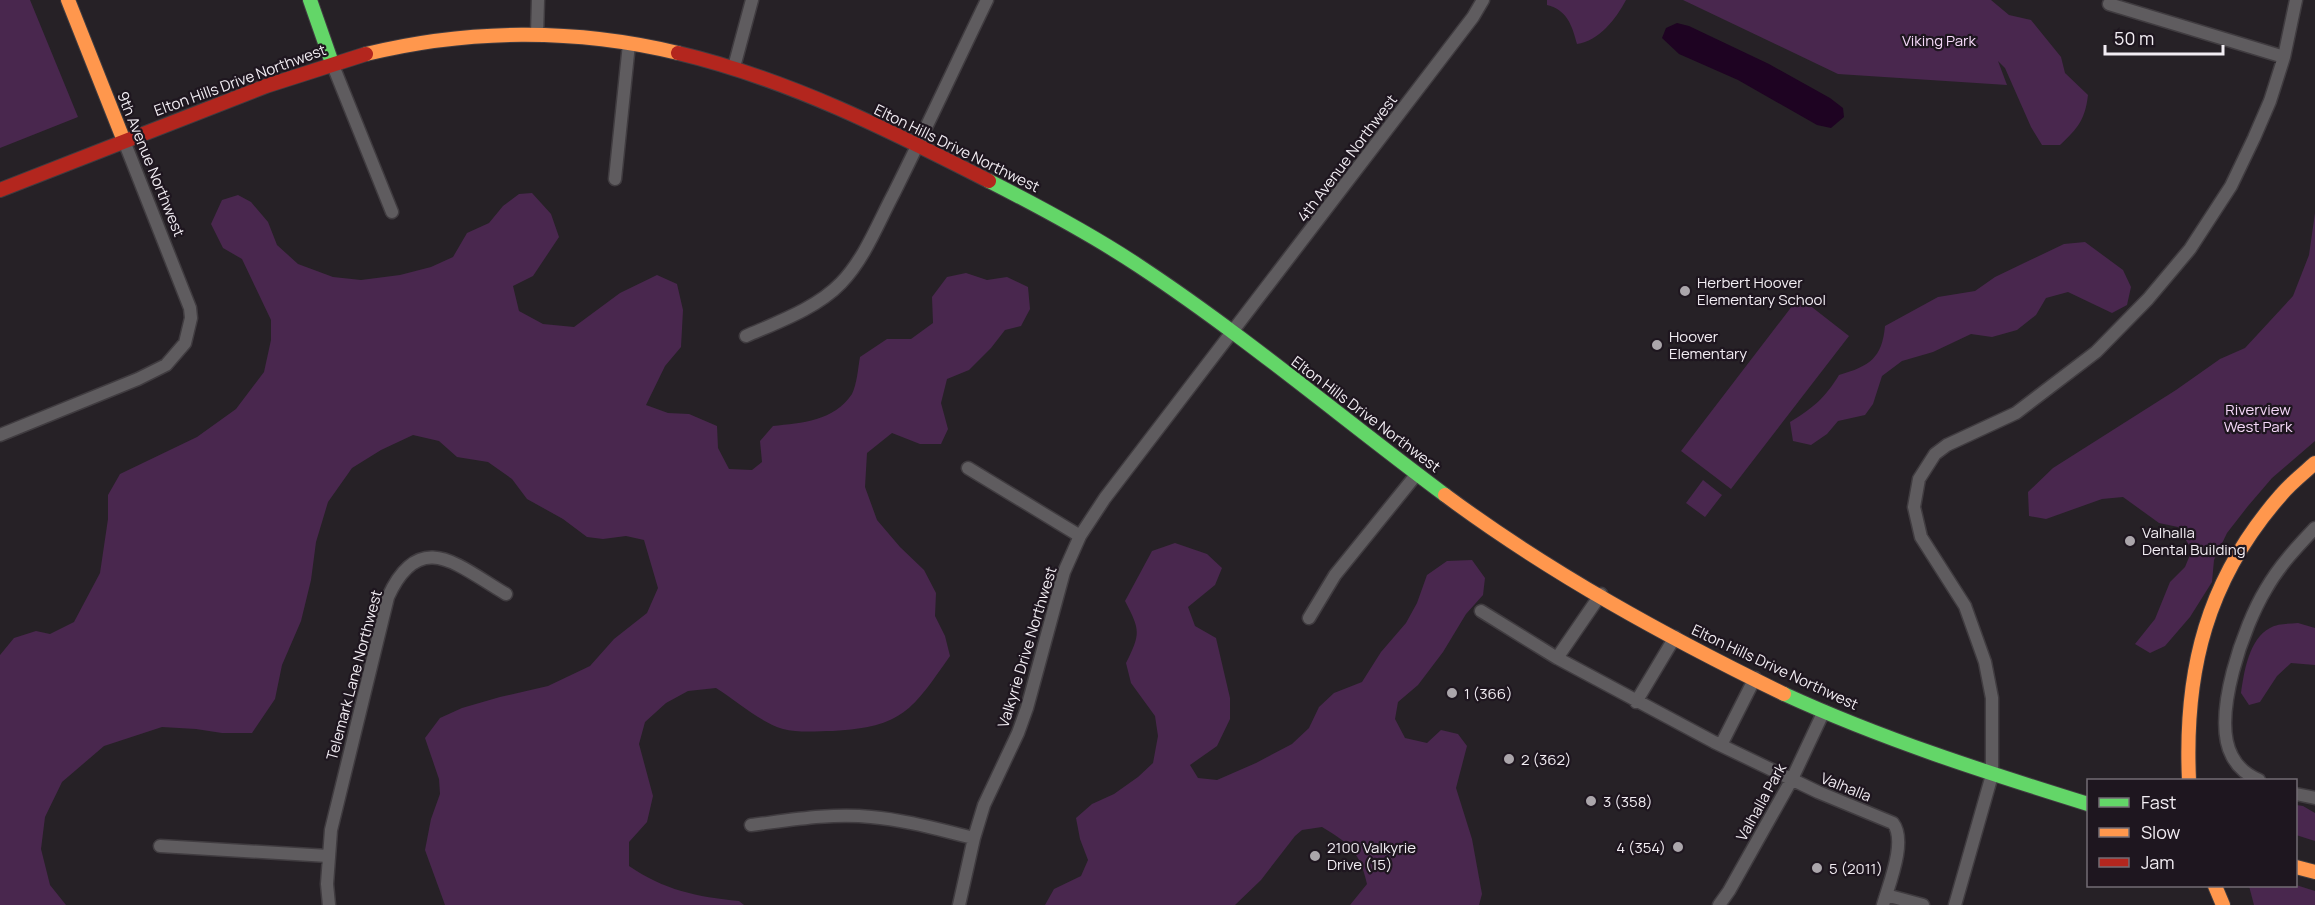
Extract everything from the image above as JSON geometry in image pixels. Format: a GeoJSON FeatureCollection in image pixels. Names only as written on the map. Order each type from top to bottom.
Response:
{"type":"FeatureCollection","features":[{"type":"Feature","properties":{"kind":"main road","name":"9th Avenue Northwest"},"geometry":{"type":"LineString","coordinates":[[68,0],[124,141]]}},
{"type":"Feature","properties":{"kind":"main road"},"geometry":{"type":"LineString","coordinates":[[310,0],[332,63]]}},
{"type":"Feature","properties":{"kind":"main road","name":"Elton Hills Drive Northwest"},"geometry":{"type":"LineString","coordinates":[[0,190],[292,76],[374,51],[455,37],[537,34],[584,38],[629,44],[734,67],[792,87],[918,146],[1021,197],[1111,248],[1233,333],[1416,475],[1525,550],[1675,637],[1824,711],[1992,775],[2087,804]]}},
{"type":"Feature","properties":{"kind":"main road"},"geometry":{"type":"LineString","coordinates":[[2190,779],[2186,733],[2190,690],[2201,641],[2216,598],[2243,545],[2259,520],[2277,498],[2315,463]]}},
{"type":"Feature","properties":{"kind":"main road"},"geometry":{"type":"LineString","coordinates":[[2297,868],[2315,872]]}},
{"type":"Feature","properties":{"kind":"main road"},"geometry":{"type":"LineString","coordinates":[[2216,887],[2223,905]]}},
{"type":"Feature","properties":{"kind":"street"},"geometry":{"type":"LineString","coordinates":[[537,34],[538,0]]}},
{"type":"Feature","properties":{"kind":"street"},"geometry":{"type":"LineString","coordinates":[[734,67],[752,0]]}},
{"type":"Feature","properties":{"kind":"street"},"geometry":{"type":"LineString","coordinates":[[746,336],[788,318],[816,302],[840,284],[858,263],[918,146],[987,0]]}},
{"type":"Feature","properties":{"kind":"street","name":"4th Avenue Northwest"},"geometry":{"type":"LineString","coordinates":[[1233,333],[1473,17],[1483,0]]}},
{"type":"Feature","properties":{"kind":"street"},"geometry":{"type":"LineString","coordinates":[[1956,905],[1992,775],[1992,698],[1985,662],[1960,597],[1922,537],[1914,507],[1919,479],[1935,454],[1947,445],[2016,413],[2096,352],[2148,299],[2190,249],[2231,186],[2266,110],[2284,57],[2296,0]]}},
{"type":"Feature","properties":{"kind":"street"},"geometry":{"type":"LineString","coordinates":[[2109,4],[2284,57]]}},
{"type":"Feature","properties":{"kind":"street"},"geometry":{"type":"LineString","coordinates":[[615,179],[629,44]]}},
{"type":"Feature","properties":{"kind":"street"},"geometry":{"type":"LineString","coordinates":[[332,63],[392,212]]}},
{"type":"Feature","properties":{"kind":"street","name":"9th Avenue Northwest"},"geometry":{"type":"LineString","coordinates":[[0,435],[138,379],[166,364],[184,343],[191,318],[190,308],[124,141]]}},
{"type":"Feature","properties":{"kind":"street","name":"Valkyrie Drive Northwest"},"geometry":{"type":"LineString","coordinates":[[959,905],[974,838],[991,788],[1021,725],[1064,572],[1080,536],[1105,498],[1233,333]]}},
{"type":"Feature","properties":{"kind":"street"},"geometry":{"type":"LineString","coordinates":[[968,468],[1080,536]]}},
{"type":"Feature","properties":{"kind":"street"},"geometry":{"type":"LineString","coordinates":[[1309,618],[1335,575],[1416,475]]}},
{"type":"Feature","properties":{"kind":"street"},"geometry":{"type":"LineString","coordinates":[[2256,779],[2248,776],[2240,768],[2228,746],[2226,715],[2235,661],[2245,631],[2266,589],[2281,567],[2315,528]]}},
{"type":"Feature","properties":{"kind":"street","name":"Telemark Lane Northwest"},"geometry":{"type":"LineString","coordinates":[[329,905],[328,856],[336,806],[388,597],[397,578],[408,565],[423,558],[439,557],[506,594]]}},
{"type":"Feature","properties":{"kind":"street"},"geometry":{"type":"LineString","coordinates":[[1557,658],[1601,594]]}},
{"type":"Feature","properties":{"kind":"street","name":"Valhalla"},"geometry":{"type":"LineString","coordinates":[[1481,611],[1557,658],[1636,702],[1792,779],[1893,823],[1899,836],[1898,847],[1885,900],[1923,905]]}},
{"type":"Feature","properties":{"kind":"street"},"geometry":{"type":"LineString","coordinates":[[1636,702],[1675,637]]}},
{"type":"Feature","properties":{"kind":"street"},"geometry":{"type":"LineString","coordinates":[[1720,745],[1755,678]]}},
{"type":"Feature","properties":{"kind":"street","name":"Valhalla Park"},"geometry":{"type":"LineString","coordinates":[[1719,905],[1792,779],[1824,711]]}},
{"type":"Feature","properties":{"kind":"street"},"geometry":{"type":"LineString","coordinates":[[2297,794],[2315,798]]}},
{"type":"Feature","properties":{"kind":"street"},"geometry":{"type":"LineString","coordinates":[[751,825],[817,817],[871,817],[974,838]]}},
{"type":"Feature","properties":{"kind":"street"},"geometry":{"type":"LineString","coordinates":[[160,846],[328,856]]}},
{"type":"Feature","properties":{"kind":"green space"},"geometry":{"type":"Polygon","coordinates":[[[0,0],[30,0],[78,117],[0,148],[0,0]]]}},
{"type":"Feature","properties":{"kind":"green space"},"geometry":{"type":"Polygon","coordinates":[[[1547,0],[1626,0],[1600,34],[1577,44],[1568,19],[1554,7],[1547,5],[1547,0]]]}},
{"type":"Feature","properties":{"kind":"green space","name":"Viking Park"},"geometry":{"type":"Polygon","coordinates":[[[1683,0],[1991,0],[2009,15],[2031,20],[2061,57],[2065,73],[2088,95],[2085,111],[2076,128],[2060,145],[2042,145],[2031,127],[2005,68],[1998,61],[2007,85],[1838,74],[1683,0]]]}},
{"type":"Feature","properties":{"kind":"green space"},"geometry":{"type":"Polygon","coordinates":[[[532,193],[551,214],[559,237],[533,276],[513,286],[519,311],[543,324],[574,327],[620,293],[657,275],[677,284],[683,310],[681,347],[665,366],[646,405],[668,413],[689,414],[717,426],[718,448],[729,469],[752,470],[762,462],[760,441],[773,426],[817,419],[845,403],[854,390],[860,357],[887,339],[911,339],[933,323],[932,297],[947,277],[966,273],[987,280],[1007,277],[1028,287],[1030,309],[1021,326],[1005,330],[969,370],[947,379],[941,403],[948,429],[941,444],[920,444],[892,433],[867,453],[865,487],[877,520],[924,570],[936,593],[935,616],[945,636],[950,656],[926,690],[904,712],[891,720],[857,729],[808,732],[783,729],[756,716],[716,688],[688,691],[666,703],[645,722],[639,744],[653,796],[647,822],[629,842],[629,866],[668,887],[709,897],[739,901],[744,905],[445,905],[425,850],[431,819],[440,794],[439,779],[425,738],[440,718],[462,708],[548,686],[590,666],[614,639],[647,613],[658,588],[644,540],[626,536],[603,539],[587,537],[563,519],[527,499],[512,479],[488,462],[457,457],[439,441],[413,435],[381,450],[352,468],[328,502],[316,542],[311,580],[301,621],[282,665],[275,699],[252,733],[222,733],[162,727],[104,746],[62,782],[45,817],[41,849],[50,885],[66,905],[0,905],[0,655],[14,638],[36,631],[50,634],[74,622],[100,573],[108,519],[108,495],[120,474],[197,437],[236,409],[264,372],[271,340],[271,320],[242,259],[223,248],[211,224],[222,200],[238,195],[251,202],[268,222],[277,245],[298,264],[333,277],[361,280],[400,275],[431,267],[453,257],[467,233],[489,223],[503,206],[519,194],[532,193]]]}},
{"type":"Feature","properties":{"kind":"green space","name":"Riverview West Park"},"geometry":{"type":"Polygon","coordinates":[[[2315,213],[2315,441],[2272,478],[2248,506],[2227,533],[2214,560],[2212,582],[2190,617],[2165,646],[2150,653],[2135,644],[2155,619],[2170,582],[2185,567],[2192,550],[2178,527],[2159,523],[2123,497],[2102,499],[2046,519],[2029,516],[2028,492],[2053,468],[2176,390],[2220,359],[2245,348],[2293,296],[2309,255],[2315,213]]]}},
{"type":"Feature","properties":{"kind":"green space"},"geometry":{"type":"Polygon","coordinates":[[[2085,242],[2123,270],[2131,287],[2127,305],[2112,313],[2068,292],[2046,298],[2036,315],[2017,330],[1992,337],[1971,334],[1933,352],[1902,361],[1882,376],[1873,404],[1865,415],[1838,421],[1827,434],[1811,445],[1793,441],[1790,422],[1818,402],[1839,375],[1859,368],[1872,359],[1881,346],[1885,326],[1938,297],[1975,291],[1995,277],[2064,244],[2085,242]]]}},
{"type":"Feature","properties":{"kind":"green space"},"geometry":{"type":"Polygon","coordinates":[[[1799,297],[1849,336],[1731,489],[1681,451],[1799,297]]]}},
{"type":"Feature","properties":{"kind":"green space"},"geometry":{"type":"Polygon","coordinates":[[[1703,480],[1722,495],[1705,517],[1686,503],[1703,480]]]}},
{"type":"Feature","properties":{"kind":"green space"},"geometry":{"type":"Polygon","coordinates":[[[1175,543],[1207,554],[1222,568],[1215,585],[1188,607],[1195,626],[1216,638],[1230,698],[1230,719],[1217,746],[1190,765],[1198,778],[1217,780],[1292,744],[1309,728],[1319,707],[1334,693],[1362,682],[1381,652],[1406,623],[1417,603],[1427,575],[1447,561],[1472,560],[1485,578],[1483,595],[1466,614],[1443,652],[1418,685],[1398,702],[1395,719],[1405,738],[1427,743],[1441,730],[1458,734],[1467,746],[1456,788],[1472,839],[1482,894],[1479,905],[1350,905],[1367,884],[1361,864],[1346,844],[1322,827],[1302,830],[1295,836],[1261,880],[1235,905],[1045,905],[1054,889],[1081,876],[1088,860],[1080,839],[1076,818],[1092,804],[1114,794],[1138,777],[1153,763],[1158,736],[1155,716],[1131,683],[1126,663],[1137,632],[1134,619],[1125,601],[1152,551],[1175,543]]]}},
{"type":"Feature","properties":{"kind":"green space"},"geometry":{"type":"Polygon","coordinates":[[[2298,623],[2315,628],[2315,665],[2291,663],[2277,676],[2260,702],[2249,705],[2241,693],[2252,648],[2263,633],[2273,626],[2298,623]]]}},
{"type":"Feature","properties":{"kind":"green space"},"geometry":{"type":"Polygon","coordinates":[[[2297,805],[2315,813],[2315,841],[2297,835],[2297,805]]]}},
{"type":"Feature","properties":{"kind":"green space"},"geometry":{"type":"Polygon","coordinates":[[[2297,885],[2315,891],[2315,905],[2254,905],[2249,887],[2297,885]]]}},
{"type":"Feature","properties":{"kind":"shaded area"},"geometry":{"type":"Polygon","coordinates":[[[1677,23],[1689,26],[1769,64],[1830,98],[1843,108],[1844,117],[1831,128],[1817,125],[1738,80],[1679,54],[1662,38],[1666,28],[1677,23]]]}},
{"type":"Feature","properties":{"kind":"traffic: fast"},"geometry":{"type":"LineString","coordinates":[[310,0],[332,63]]}},
{"type":"Feature","properties":{"kind":"traffic: fast"},"geometry":{"type":"LineString","coordinates":[[989,181],[1084,232],[1178,293],[1256,349],[1445,495]]}},
{"type":"Feature","properties":{"kind":"traffic: fast"},"geometry":{"type":"LineString","coordinates":[[1784,694],[1896,740],[2087,804]]}},
{"type":"Feature","properties":{"kind":"traffic: slow"},"geometry":{"type":"LineString","coordinates":[[68,0],[124,141]]}},
{"type":"Feature","properties":{"kind":"traffic: slow"},"geometry":{"type":"LineString","coordinates":[[366,54],[443,40],[522,35],[600,39],[678,53]]}},
{"type":"Feature","properties":{"kind":"traffic: slow"},"geometry":{"type":"LineString","coordinates":[[2189,779],[2188,740],[2196,664],[2205,628],[2218,593],[2256,527],[2293,482],[2315,463]]}},
{"type":"Feature","properties":{"kind":"traffic: slow"},"geometry":{"type":"LineString","coordinates":[[1445,495],[1526,551],[1610,602],[1696,650],[1784,694]]}},
{"type":"Feature","properties":{"kind":"traffic: slow"},"geometry":{"type":"LineString","coordinates":[[2297,867],[2315,872]]}},
{"type":"Feature","properties":{"kind":"traffic: slow"},"geometry":{"type":"LineString","coordinates":[[2215,887],[2223,905]]}},
{"type":"Feature","properties":{"kind":"traffic: jam"},"geometry":{"type":"LineString","coordinates":[[678,53],[719,64],[798,91],[876,125],[989,181]]}},
{"type":"Feature","properties":{"kind":"traffic: jam"},"geometry":{"type":"LineString","coordinates":[[0,190],[266,86],[366,54]]}},
{"type":"Feature","properties":{"kind":"place","name":"Herbert Hoover Elementary School"},"geometry":{"type":"Point","coordinates":[1685,291]}},
{"type":"Feature","properties":{"kind":"place","name":"Hoover Elementary"},"geometry":{"type":"Point","coordinates":[1657,345]}},
{"type":"Feature","properties":{"kind":"place","name":"Valhalla Dental Building"},"geometry":{"type":"Point","coordinates":[2130,541]}},
{"type":"Feature","properties":{"kind":"place","name":"1 (366)"},"geometry":{"type":"Point","coordinates":[1452,693]}},
{"type":"Feature","properties":{"kind":"place","name":"2 (362)"},"geometry":{"type":"Point","coordinates":[1509,759]}},
{"type":"Feature","properties":{"kind":"place","name":"3 (358)"},"geometry":{"type":"Point","coordinates":[1591,801]}},
{"type":"Feature","properties":{"kind":"place","name":"4 (354)"},"geometry":{"type":"Point","coordinates":[1678,847]}},
{"type":"Feature","properties":{"kind":"place","name":"2100 Valkyrie Drive (15)"},"geometry":{"type":"Point","coordinates":[1315,856]}},
{"type":"Feature","properties":{"kind":"place","name":"5 (2011)"},"geometry":{"type":"Point","coordinates":[1817,868]}}]}
